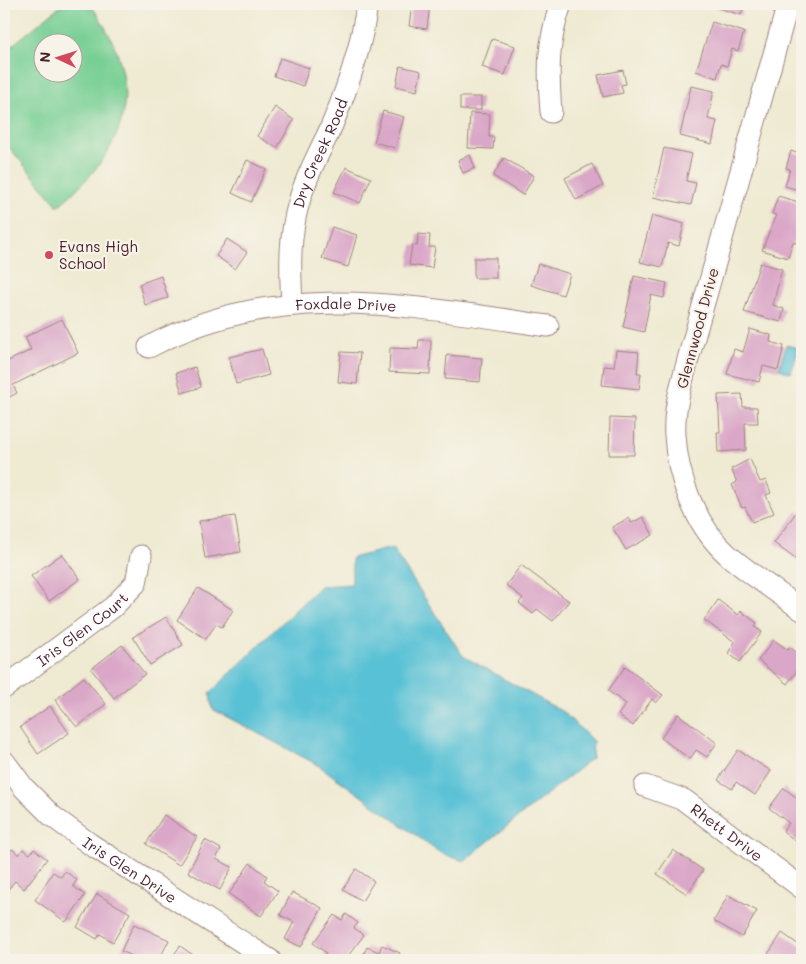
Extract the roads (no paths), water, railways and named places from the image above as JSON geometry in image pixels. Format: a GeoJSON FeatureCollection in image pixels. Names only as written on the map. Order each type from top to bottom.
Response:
{"type":"FeatureCollection","features":[{"type":"Feature","properties":{"kind":"street","name":"Dry Creek Road"},"geometry":{"type":"LineString","coordinates":[[292,304],[290,264],[292,229],[299,201],[333,122],[351,70],[367,4]]}},
{"type":"Feature","properties":{"kind":"street"},"geometry":{"type":"LineString","coordinates":[[550,112],[548,68],[550,44],[561,4]]}},
{"type":"Feature","properties":{"kind":"street","name":"Glennwood Drive"},"geometry":{"type":"LineString","coordinates":[[788,4],[679,393],[675,434],[680,470],[692,504],[710,534],[728,555],[802,610]]}},
{"type":"Feature","properties":{"kind":"street","name":"Foxdale Drive"},"geometry":{"type":"LineString","coordinates":[[149,347],[175,334],[216,318],[292,304],[336,302],[381,304],[548,326]]}},
{"type":"Feature","properties":{"kind":"street","name":"Iris Glen Court"},"geometry":{"type":"LineString","coordinates":[[4,688],[113,607],[136,582],[141,556]]}},
{"type":"Feature","properties":{"kind":"street","name":"Iris Glen Drive"},"geometry":{"type":"LineString","coordinates":[[4,761],[24,788],[52,816],[90,844],[270,960]]}},
{"type":"Feature","properties":{"kind":"street","name":"Rhett Drive"},"geometry":{"type":"LineString","coordinates":[[646,786],[684,800],[802,888]]}},
{"type":"Feature","properties":{"kind":"water"},"geometry":{"type":"Polygon","coordinates":[[[786,345],[799,348],[791,373],[779,369],[786,345]]]}},
{"type":"Feature","properties":{"kind":"water"},"geometry":{"type":"Polygon","coordinates":[[[392,548],[463,656],[563,712],[593,741],[592,758],[464,861],[442,854],[318,765],[212,709],[210,693],[320,586],[352,584],[352,558],[392,548]]]}},
{"type":"Feature","properties":{"kind":"place","name":"Evans High School"},"geometry":{"type":"Point","coordinates":[49,255]}}]}
